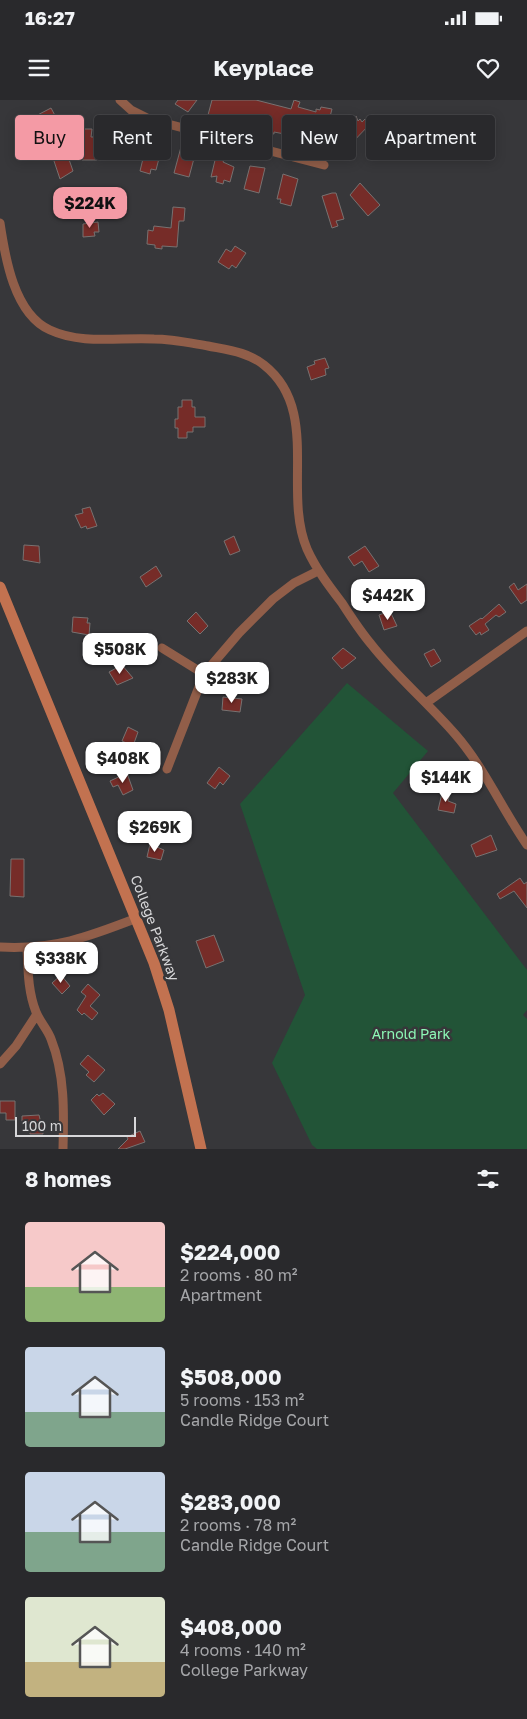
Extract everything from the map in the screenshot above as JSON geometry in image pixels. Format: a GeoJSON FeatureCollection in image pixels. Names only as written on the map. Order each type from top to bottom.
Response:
{"type":"FeatureCollection","features":[{"type":"Feature","properties":{"kind":"main road","name":"College Parkway"},"geometry":{"type":"LineString","coordinates":[[0,587],[137,918],[169,1010],[201,1149]]}},
{"type":"Feature","properties":{"kind":"street"},"geometry":{"type":"LineString","coordinates":[[120,100],[131,110],[149,119],[324,165]]}},
{"type":"Feature","properties":{"kind":"street"},"geometry":{"type":"LineString","coordinates":[[0,223],[9,272],[19,295],[32,316],[48,330],[69,336],[97,339],[155,339],[227,350],[247,355],[264,365],[282,383],[291,399],[296,419],[297,491],[300,520],[306,547],[318,571],[371,644],[456,735],[527,845]]}},
{"type":"Feature","properties":{"kind":"street"},"geometry":{"type":"LineString","coordinates":[[167,769],[204,674],[239,633],[273,599],[294,583],[318,571]]}},
{"type":"Feature","properties":{"kind":"street"},"geometry":{"type":"LineString","coordinates":[[426,704],[527,631]]}},
{"type":"Feature","properties":{"kind":"street"},"geometry":{"type":"LineString","coordinates":[[162,648],[204,674]]}},
{"type":"Feature","properties":{"kind":"street"},"geometry":{"type":"LineString","coordinates":[[0,947],[28,948],[63,943],[97,934],[137,918]]}},
{"type":"Feature","properties":{"kind":"street"},"geometry":{"type":"LineString","coordinates":[[28,948],[31,997],[37,1014],[51,1039],[60,1071],[64,1107],[63,1149]]}},
{"type":"Feature","properties":{"kind":"street"},"geometry":{"type":"LineString","coordinates":[[0,1064],[16,1046],[37,1014]]}},
{"type":"Feature","properties":{"kind":"green space","name":"Arnold Park"},"geometry":{"type":"Polygon","coordinates":[[[347,683],[428,751],[393,793],[527,970],[527,1010],[523,1015],[527,1019],[527,1149],[317,1149],[312,1145],[272,1063],[305,995],[240,804],[347,683]]]}},
{"type":"Feature","properties":{"kind":"building"},"geometry":{"type":"Polygon","coordinates":[[[178,100],[197,100],[188,112],[175,104],[178,100]]]}},
{"type":"Feature","properties":{"kind":"building"},"geometry":{"type":"Polygon","coordinates":[[[212,100],[256,100],[291,109],[294,100],[300,102],[298,107],[316,112],[316,109],[320,110],[321,107],[332,109],[330,115],[282,115],[282,134],[274,132],[274,134],[272,134],[272,115],[208,115],[212,100]]]}},
{"type":"Feature","properties":{"kind":"building"},"geometry":{"type":"Polygon","coordinates":[[[51,108],[55,115],[38,115],[51,108]]]}},
{"type":"Feature","properties":{"kind":"building"},"geometry":{"type":"Polygon","coordinates":[[[356,116],[358,121],[360,119],[362,122],[366,120],[366,128],[356,139],[356,116]]]}},
{"type":"Feature","properties":{"kind":"building"},"geometry":{"type":"Polygon","coordinates":[[[84,129],[92,129],[91,137],[94,137],[94,160],[84,160],[84,129]]]}},
{"type":"Feature","properties":{"kind":"building"},"geometry":{"type":"Polygon","coordinates":[[[181,147],[181,160],[194,160],[189,177],[174,173],[181,147]]]}},
{"type":"Feature","properties":{"kind":"building"},"geometry":{"type":"Polygon","coordinates":[[[54,160],[69,160],[73,171],[60,179],[54,160]]]}},
{"type":"Feature","properties":{"kind":"building"},"geometry":{"type":"Polygon","coordinates":[[[143,160],[159,160],[156,170],[151,169],[150,174],[140,171],[143,160]]]}},
{"type":"Feature","properties":{"kind":"building"},"geometry":{"type":"Polygon","coordinates":[[[215,160],[224,160],[223,162],[234,167],[230,182],[224,180],[223,184],[216,182],[217,176],[211,177],[215,160]]]}},
{"type":"Feature","properties":{"kind":"building"},"geometry":{"type":"Polygon","coordinates":[[[250,166],[265,168],[259,193],[244,189],[250,166]]]}},
{"type":"Feature","properties":{"kind":"building"},"geometry":{"type":"Polygon","coordinates":[[[283,174],[298,179],[291,206],[280,203],[281,199],[277,199],[283,174]]]}},
{"type":"Feature","properties":{"kind":"building"},"geometry":{"type":"Polygon","coordinates":[[[360,183],[380,205],[368,216],[350,195],[360,183]]]}},
{"type":"Feature","properties":{"kind":"building"},"geometry":{"type":"Polygon","coordinates":[[[336,193],[344,219],[336,221],[338,226],[332,228],[322,196],[336,193]]]}},
{"type":"Feature","properties":{"kind":"building"},"geometry":{"type":"Polygon","coordinates":[[[173,207],[185,208],[184,221],[179,221],[177,247],[162,246],[162,249],[155,248],[155,245],[147,244],[148,230],[153,231],[154,226],[171,228],[173,207]]]}},
{"type":"Feature","properties":{"kind":"building"},"geometry":{"type":"Polygon","coordinates":[[[98,222],[99,232],[94,232],[95,236],[83,237],[83,224],[98,222]]]}},
{"type":"Feature","properties":{"kind":"building"},"geometry":{"type":"Polygon","coordinates":[[[235,246],[246,253],[236,268],[232,265],[229,269],[218,262],[226,249],[231,252],[235,246]]]}},
{"type":"Feature","properties":{"kind":"building"},"geometry":{"type":"Polygon","coordinates":[[[325,358],[329,368],[325,369],[326,375],[311,380],[307,367],[315,364],[314,361],[325,358]]]}},
{"type":"Feature","properties":{"kind":"building"},"geometry":{"type":"Polygon","coordinates":[[[182,400],[192,400],[192,407],[195,407],[195,417],[205,417],[205,427],[193,427],[193,432],[187,432],[187,438],[178,438],[178,428],[175,428],[175,419],[178,419],[178,407],[182,407],[182,400]]]}},
{"type":"Feature","properties":{"kind":"building"},"geometry":{"type":"Polygon","coordinates":[[[90,507],[97,526],[87,529],[86,526],[81,528],[75,515],[83,513],[82,509],[90,507]]]}},
{"type":"Feature","properties":{"kind":"building"},"geometry":{"type":"Polygon","coordinates":[[[234,536],[240,551],[230,555],[224,541],[234,536]]]}},
{"type":"Feature","properties":{"kind":"building"},"geometry":{"type":"Polygon","coordinates":[[[24,545],[39,546],[40,563],[23,560],[24,545]]]}},
{"type":"Feature","properties":{"kind":"building"},"geometry":{"type":"Polygon","coordinates":[[[365,546],[379,566],[369,572],[362,561],[354,566],[348,557],[365,546]]]}},
{"type":"Feature","properties":{"kind":"building"},"geometry":{"type":"Polygon","coordinates":[[[156,566],[162,576],[146,587],[140,577],[156,566]]]}},
{"type":"Feature","properties":{"kind":"building"},"geometry":{"type":"Polygon","coordinates":[[[514,583],[518,590],[527,584],[527,600],[521,604],[509,587],[514,583]]]}},
{"type":"Feature","properties":{"kind":"building"},"geometry":{"type":"Polygon","coordinates":[[[499,604],[506,612],[499,617],[496,615],[485,624],[489,630],[481,635],[480,632],[476,635],[469,626],[482,619],[499,604]]]}},
{"type":"Feature","properties":{"kind":"building"},"geometry":{"type":"Polygon","coordinates":[[[390,611],[397,626],[384,630],[379,615],[390,611]]]}},
{"type":"Feature","properties":{"kind":"building"},"geometry":{"type":"Polygon","coordinates":[[[196,612],[208,626],[200,634],[187,621],[196,612]]]}},
{"type":"Feature","properties":{"kind":"building"},"geometry":{"type":"Polygon","coordinates":[[[73,617],[88,618],[87,623],[90,623],[89,635],[72,632],[73,617]]]}},
{"type":"Feature","properties":{"kind":"building"},"geometry":{"type":"Polygon","coordinates":[[[343,648],[356,658],[342,669],[332,658],[343,648]]]}},
{"type":"Feature","properties":{"kind":"building"},"geometry":{"type":"Polygon","coordinates":[[[434,649],[441,661],[431,667],[424,654],[434,649]]]}},
{"type":"Feature","properties":{"kind":"building"},"geometry":{"type":"Polygon","coordinates":[[[122,665],[133,678],[117,685],[109,672],[122,665]]]}},
{"type":"Feature","properties":{"kind":"building"},"geometry":{"type":"Polygon","coordinates":[[[223,697],[242,699],[240,712],[222,710],[223,697]]]}},
{"type":"Feature","properties":{"kind":"building"},"geometry":{"type":"Polygon","coordinates":[[[128,727],[138,732],[133,746],[122,741],[128,727]]]}},
{"type":"Feature","properties":{"kind":"building"},"geometry":{"type":"Polygon","coordinates":[[[219,767],[230,776],[223,785],[220,782],[215,789],[207,783],[219,767]]]}},
{"type":"Feature","properties":{"kind":"building"},"geometry":{"type":"Polygon","coordinates":[[[127,773],[133,790],[123,795],[118,785],[113,787],[110,781],[127,773]]]}},
{"type":"Feature","properties":{"kind":"building"},"geometry":{"type":"Polygon","coordinates":[[[443,789],[450,793],[448,801],[456,804],[454,813],[438,810],[443,789]]]}},
{"type":"Feature","properties":{"kind":"building"},"geometry":{"type":"Polygon","coordinates":[[[491,835],[497,850],[476,857],[471,845],[491,835]]]}},
{"type":"Feature","properties":{"kind":"building"},"geometry":{"type":"Polygon","coordinates":[[[150,844],[164,850],[161,860],[147,857],[150,844]]]}},
{"type":"Feature","properties":{"kind":"building"},"geometry":{"type":"Polygon","coordinates":[[[11,859],[24,859],[24,897],[10,896],[11,859]]]}},
{"type":"Feature","properties":{"kind":"building"},"geometry":{"type":"Polygon","coordinates":[[[520,878],[524,884],[527,882],[527,908],[514,891],[500,899],[497,894],[520,878]]]}},
{"type":"Feature","properties":{"kind":"building"},"geometry":{"type":"Polygon","coordinates":[[[214,935],[224,961],[206,968],[196,941],[214,935]]]}},
{"type":"Feature","properties":{"kind":"building"},"geometry":{"type":"Polygon","coordinates":[[[61,975],[70,986],[62,994],[52,983],[61,975]]]}},
{"type":"Feature","properties":{"kind":"building"},"geometry":{"type":"Polygon","coordinates":[[[88,984],[100,995],[90,1006],[98,1013],[92,1020],[77,1010],[86,996],[81,992],[88,984]]]}},
{"type":"Feature","properties":{"kind":"building"},"geometry":{"type":"Polygon","coordinates":[[[88,1055],[105,1070],[94,1082],[86,1075],[89,1072],[80,1064],[88,1055]]]}},
{"type":"Feature","properties":{"kind":"building"},"geometry":{"type":"Polygon","coordinates":[[[103,1093],[115,1104],[104,1115],[91,1100],[97,1094],[99,1096],[103,1093]]]}},
{"type":"Feature","properties":{"kind":"building"},"geometry":{"type":"Polygon","coordinates":[[[0,1101],[15,1101],[15,1120],[6,1120],[6,1113],[0,1113],[0,1101]]]}},
{"type":"Feature","properties":{"kind":"building"},"geometry":{"type":"Polygon","coordinates":[[[39,1115],[43,1134],[30,1134],[29,1122],[22,1123],[22,1116],[39,1115]]]}},
{"type":"Feature","properties":{"kind":"building"},"geometry":{"type":"Polygon","coordinates":[[[140,1131],[145,1142],[125,1149],[118,1149],[128,1139],[127,1137],[140,1131]]]}}]}
